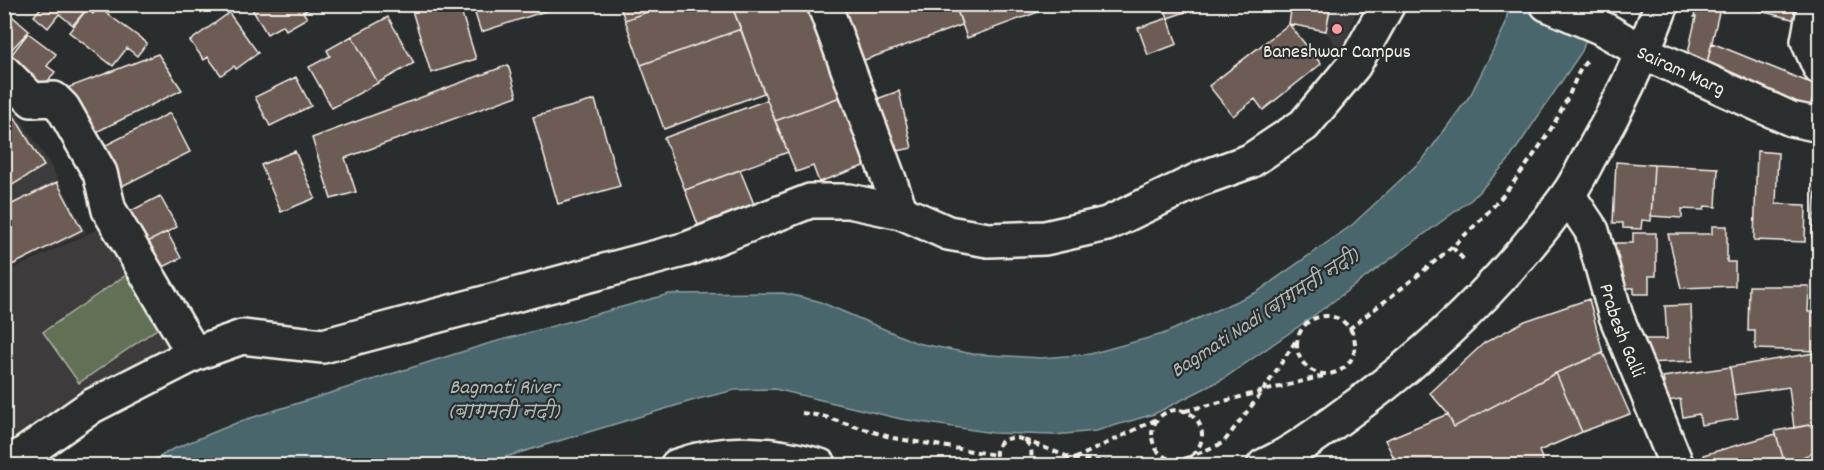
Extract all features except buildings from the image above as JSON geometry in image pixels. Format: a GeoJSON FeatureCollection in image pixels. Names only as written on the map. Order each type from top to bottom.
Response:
{"type":"FeatureCollection","features":[{"type":"Feature","properties":{"kind":"street"},"geometry":{"type":"LineString","coordinates":[[824,4],[901,212]]}},
{"type":"Feature","properties":{"kind":"street"},"geometry":{"type":"LineString","coordinates":[[7,465],[92,406],[194,354],[242,337],[323,346],[687,249],[810,201],[849,201],[901,212],[948,233],[988,240],[1045,238],[1107,224],[1200,179],[1250,161],[1304,125],[1354,65],[1388,4]]}},
{"type":"Feature","properties":{"kind":"street","name":"Sairam Marg"},"geometry":{"type":"LineString","coordinates":[[1547,4],[1791,119],[1820,125]]}},
{"type":"Feature","properties":{"kind":"street"},"geometry":{"type":"LineString","coordinates":[[1264,465],[1336,420],[1388,382],[1442,337],[1501,277],[1568,195],[1608,126],[1624,40],[1662,4]]}},
{"type":"Feature","properties":{"kind":"street"},"geometry":{"type":"LineString","coordinates":[[1815,4],[1808,41],[1820,68]]}},
{"type":"Feature","properties":{"kind":"street"},"geometry":{"type":"LineString","coordinates":[[4,72],[32,100],[54,99],[63,108],[100,173],[109,210],[194,354]]}},
{"type":"Feature","properties":{"kind":"street","name":"Prabesh Galli"},"geometry":{"type":"LineString","coordinates":[[1568,195],[1592,231],[1616,316],[1677,465]]}},
{"type":"Feature","properties":{"kind":"street"},"geometry":{"type":"LineString","coordinates":[[677,465],[736,453],[766,454],[820,465]]}},
{"type":"Feature","properties":{"kind":"path"},"geometry":{"type":"LineString","coordinates":[[1349,329],[1452,248],[1485,214],[1531,159],[1567,100],[1580,69],[1587,60],[1624,40]]}},
{"type":"Feature","properties":{"kind":"path"},"geometry":{"type":"LineString","coordinates":[[1326,316],[1345,323],[1349,329],[1355,340],[1355,350],[1352,360],[1345,368],[1337,373],[1319,374],[1304,364],[1296,347],[1301,329],[1307,323],[1326,316]]}},
{"type":"Feature","properties":{"kind":"path"},"geometry":{"type":"LineString","coordinates":[[999,465],[996,450],[1003,440],[1014,437],[1074,459],[1146,465],[1168,464],[1223,443],[1263,391],[1298,338]]}},
{"type":"Feature","properties":{"kind":"path"},"geometry":{"type":"LineString","coordinates":[[1044,465],[1074,459],[1167,413],[1184,411],[1328,374]]}},
{"type":"Feature","properties":{"kind":"path"},"geometry":{"type":"LineString","coordinates":[[1184,411],[1192,415],[1201,430],[1202,438],[1199,446],[1187,458]]}},
{"type":"Feature","properties":{"kind":"path"},"geometry":{"type":"LineString","coordinates":[[802,413],[822,416],[893,438],[996,455]]}},
{"type":"Feature","properties":{"kind":"path"},"geometry":{"type":"LineString","coordinates":[[1160,417],[1153,430],[1154,445],[1164,457],[1180,460]]}},
{"type":"Feature","properties":{"kind":"path"},"geometry":{"type":"LineString","coordinates":[[1024,440],[1032,457],[1028,465]]}},
{"type":"Feature","properties":{"kind":"shaded area","name":"Baneshwar Campus"},"geometry":{"type":"Polygon","coordinates":[[[1304,5],[1358,5],[1342,53],[1304,5]]]}},
{"type":"Feature","properties":{"kind":"shaded area"},"geometry":{"type":"Polygon","coordinates":[[[4,94],[48,161],[86,232],[5,270],[4,94]]]}},
{"type":"Feature","properties":{"kind":"shaded area"},"geometry":{"type":"Polygon","coordinates":[[[111,223],[179,339],[68,402],[5,447],[4,273],[111,223]]]}},
{"type":"Feature","properties":{"kind":"green space"},"geometry":{"type":"Polygon","coordinates":[[[129,273],[164,324],[79,383],[43,332],[129,273]]]}},
{"type":"Feature","properties":{"kind":"water","name":"Bagmati River (बागमती नदी)"},"geometry":{"type":"Polygon","coordinates":[[[1509,5],[1599,5],[1582,51],[1508,161],[1472,199],[1305,322],[1223,379],[1154,414],[1096,431],[1054,435],[993,433],[901,419],[775,389],[735,390],[479,465],[145,466],[171,450],[241,421],[487,344],[669,294],[783,293],[818,301],[917,343],[973,354],[1041,358],[1090,354],[1163,334],[1257,292],[1352,225],[1424,158],[1471,94],[1505,26],[1509,5]]]}},
{"type":"Feature","properties":{"kind":"place","name":"Baneshwar Campus"},"geometry":{"type":"Point","coordinates":[1337,29]}},
{"type":"Feature","properties":{"kind":"water label","name":"Bagmati Nadi (बागमती नदी)"},"geometry":{"type":"Point","coordinates":[1264,312]}}]}
